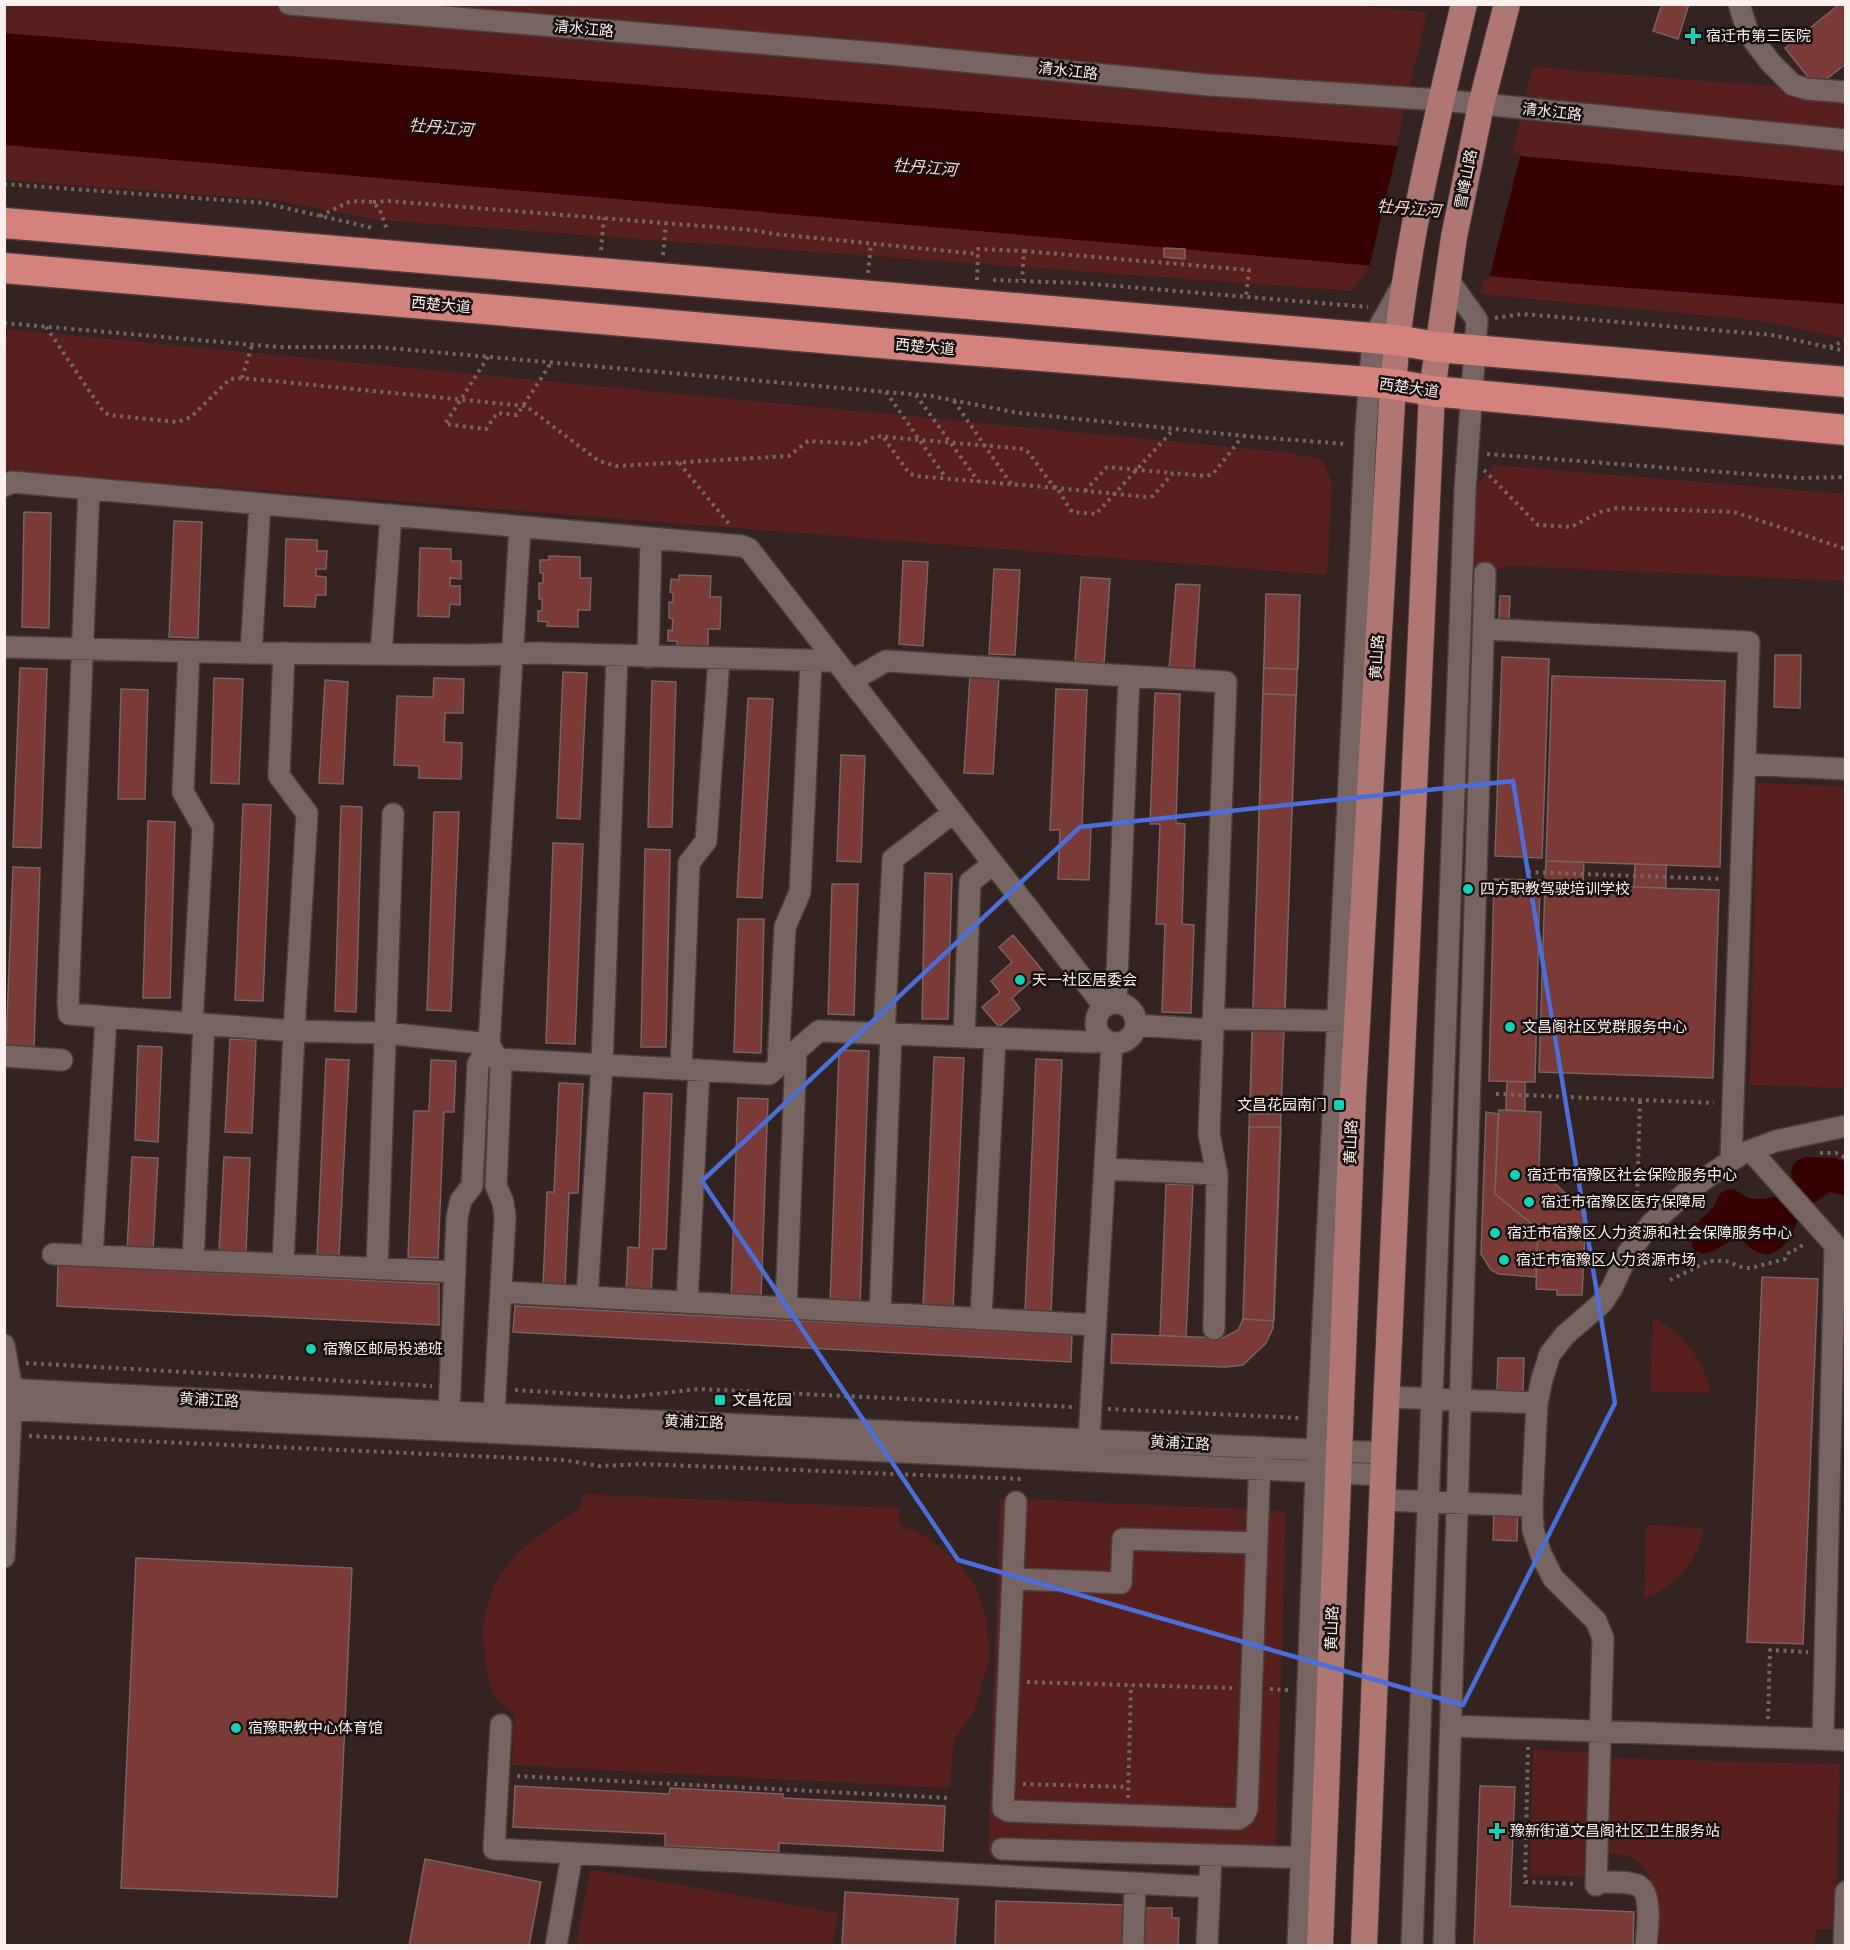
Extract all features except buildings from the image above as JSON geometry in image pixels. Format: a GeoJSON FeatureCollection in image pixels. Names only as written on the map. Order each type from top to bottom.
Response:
{"type":"FeatureCollection","features":[{"type":"Feature","properties":{"kind":"highway"},"geometry":{"type":"LineString","coordinates":[[4,223],[1385,339],[1475,351],[1845,382]]}},
{"type":"Feature","properties":{"kind":"highway","name":"西楚大道"},"geometry":{"type":"LineString","coordinates":[[4,268],[904,345],[1381,383],[1432,391],[1845,430]]}},
{"type":"Feature","properties":{"kind":"main road"},"geometry":{"type":"LineString","coordinates":[[1385,339],[1406,277],[1433,133],[1464,4]]}},
{"type":"Feature","properties":{"kind":"main road","name":"雪峰山路"},"geometry":{"type":"LineString","coordinates":[[1432,391],[1447,278],[1474,138],[1507,4]]}},
{"type":"Feature","properties":{"kind":"main road","name":"黄山路"},"geometry":{"type":"LineString","coordinates":[[1320,1946],[1312,1858],[1328,1461],[1347,1021],[1385,339]]}},
{"type":"Feature","properties":{"kind":"main road"},"geometry":{"type":"LineString","coordinates":[[1364,1946],[1432,391]]}},
{"type":"Feature","properties":{"kind":"street","name":"清水江路"},"geometry":{"type":"LineString","coordinates":[[290,4],[877,52],[1209,85],[1441,100],[1845,140]]}},
{"type":"Feature","properties":{"kind":"street"},"geometry":{"type":"LineString","coordinates":[[1739,4],[1748,33],[1770,62],[1793,85],[1807,89],[1845,92]]}},
{"type":"Feature","properties":{"kind":"street"},"geometry":{"type":"LineString","coordinates":[[1385,339],[1389,309],[1406,277]]}},
{"type":"Feature","properties":{"kind":"street"},"geometry":{"type":"LineString","coordinates":[[1412,1946],[1454,784],[1468,452],[1478,320],[1447,278]]}},
{"type":"Feature","properties":{"kind":"street"},"geometry":{"type":"LineString","coordinates":[[1298,1946],[1312,1858],[1308,1691],[1328,1461],[1319,1419],[1347,1021],[1365,445],[1381,383]]}},
{"type":"Feature","properties":{"kind":"street"},"geometry":{"type":"LineString","coordinates":[[4,486],[12,482],[742,546],[749,549],[993,864],[1110,1004]]}},
{"type":"Feature","properties":{"kind":"street"},"geometry":{"type":"LineString","coordinates":[[89,489],[69,1014],[294,1031],[386,1033],[493,1051],[602,1065],[769,1074],[819,1031],[1090,1042],[1125,1041],[1136,1025],[1133,1012],[1123,1004],[1110,1004],[1099,1011],[1095,1024],[1100,1036],[1109,1041]]}},
{"type":"Feature","properties":{"kind":"street"},"geometry":{"type":"LineString","coordinates":[[250,653],[260,504]]}},
{"type":"Feature","properties":{"kind":"street"},"geometry":{"type":"LineString","coordinates":[[381,654],[391,515]]}},
{"type":"Feature","properties":{"kind":"street"},"geometry":{"type":"LineString","coordinates":[[494,1414],[505,1217],[503,1202],[496,1186],[501,1066],[493,1051],[520,526]]}},
{"type":"Feature","properties":{"kind":"street"},"geometry":{"type":"LineString","coordinates":[[648,657],[651,538]]}},
{"type":"Feature","properties":{"kind":"street"},"geometry":{"type":"LineString","coordinates":[[1444,1946],[1485,573]]}},
{"type":"Feature","properties":{"kind":"street"},"geometry":{"type":"LineString","coordinates":[[1484,630],[1749,642],[1731,1161]]}},
{"type":"Feature","properties":{"kind":"street"},"geometry":{"type":"LineString","coordinates":[[4,647],[284,654],[513,655],[538,653],[836,661]]}},
{"type":"Feature","properties":{"kind":"street"},"geometry":{"type":"LineString","coordinates":[[189,652],[183,792],[203,827],[193,1260]]}},
{"type":"Feature","properties":{"kind":"street"},"geometry":{"type":"LineString","coordinates":[[283,1264],[294,1031],[308,813],[279,777],[284,654]]}},
{"type":"Feature","properties":{"kind":"street"},"geometry":{"type":"LineString","coordinates":[[587,1297],[602,1065],[617,656]]}},
{"type":"Feature","properties":{"kind":"street"},"geometry":{"type":"LineString","coordinates":[[687,1302],[690,1070],[689,863],[706,841],[719,659]]}},
{"type":"Feature","properties":{"kind":"street"},"geometry":{"type":"LineString","coordinates":[[778,1066],[785,927],[800,892],[811,661]]}},
{"type":"Feature","properties":{"kind":"street"},"geometry":{"type":"LineString","coordinates":[[851,681],[886,661],[1226,682],[1209,1134],[1217,1174],[1214,1329]]}},
{"type":"Feature","properties":{"kind":"street"},"geometry":{"type":"LineString","coordinates":[[1110,1004],[1129,676]]}},
{"type":"Feature","properties":{"kind":"street"},"geometry":{"type":"LineString","coordinates":[[1745,764],[1845,769]]}},
{"type":"Feature","properties":{"kind":"street"},"geometry":{"type":"LineString","coordinates":[[880,1313],[892,859],[953,813]]}},
{"type":"Feature","properties":{"kind":"street"},"geometry":{"type":"LineString","coordinates":[[377,1268],[393,814]]}},
{"type":"Feature","properties":{"kind":"street"},"geometry":{"type":"LineString","coordinates":[[963,1037],[970,882],[993,864]]}},
{"type":"Feature","properties":{"kind":"street"},"geometry":{"type":"LineString","coordinates":[[92,1256],[106,1017]]}},
{"type":"Feature","properties":{"kind":"street"},"geometry":{"type":"LineString","coordinates":[[1136,1025],[1347,1021]]}},
{"type":"Feature","properties":{"kind":"street"},"geometry":{"type":"LineString","coordinates":[[981,1318],[995,1038]]}},
{"type":"Feature","properties":{"kind":"street"},"geometry":{"type":"LineString","coordinates":[[1089,1439],[1105,1169],[1109,1041]]}},
{"type":"Feature","properties":{"kind":"street"},"geometry":{"type":"LineString","coordinates":[[449,1412],[457,1216],[461,1200],[472,1186],[478,1064],[493,1051]]}},
{"type":"Feature","properties":{"kind":"street"},"geometry":{"type":"LineString","coordinates":[[786,1308],[796,1051]]}},
{"type":"Feature","properties":{"kind":"street"},"geometry":{"type":"LineString","coordinates":[[4,1056],[62,1060]]}},
{"type":"Feature","properties":{"kind":"street"},"geometry":{"type":"LineString","coordinates":[[1646,1946],[1648,1903],[1646,1894],[1639,1886],[1629,1883],[1596,1883],[1603,1638],[1596,1621],[1553,1578],[1541,1554],[1533,1530],[1537,1403],[1542,1379],[1550,1354],[1565,1335],[1602,1303],[1612,1288],[1628,1253],[1652,1224],[1690,1189],[1731,1161],[1751,1151],[1776,1141],[1845,1126]]}},
{"type":"Feature","properties":{"kind":"street"},"geometry":{"type":"LineString","coordinates":[[1751,1151],[1835,1245],[1823,1739]]}},
{"type":"Feature","properties":{"kind":"street"},"geometry":{"type":"LineString","coordinates":[[1105,1169],[1217,1174]]}},
{"type":"Feature","properties":{"kind":"street"},"geometry":{"type":"LineString","coordinates":[[53,1254],[455,1272]]}},
{"type":"Feature","properties":{"kind":"street"},"geometry":{"type":"LineString","coordinates":[[501,1292],[1096,1325]]}},
{"type":"Feature","properties":{"kind":"street"},"geometry":{"type":"LineString","coordinates":[[4,1557],[10,1435],[6,1353]]}},
{"type":"Feature","properties":{"kind":"street"},"geometry":{"type":"LineString","coordinates":[[1387,1397],[1537,1403]]}},
{"type":"Feature","properties":{"kind":"street","name":"黄浦江路"},"geometry":{"type":"LineString","coordinates":[[8,1399],[1260,1469],[1328,1461]]}},
{"type":"Feature","properties":{"kind":"street","name":"黄浦江路"},"geometry":{"type":"LineString","coordinates":[[8,1399],[449,1412],[1261,1447],[1328,1461],[1383,1476],[1428,1502],[1532,1506]]}},
{"type":"Feature","properties":{"kind":"street"},"geometry":{"type":"LineString","coordinates":[[1016,1502],[1003,1809],[1238,1819],[1247,1809],[1261,1447]]}},
{"type":"Feature","properties":{"kind":"street"},"geometry":{"type":"LineString","coordinates":[[1013,1579],[1121,1583],[1122,1539],[1256,1543]]}},
{"type":"Feature","properties":{"kind":"street"},"geometry":{"type":"LineString","coordinates":[[501,1725],[494,1849],[1209,1887]]}},
{"type":"Feature","properties":{"kind":"street"},"geometry":{"type":"LineString","coordinates":[[1451,1726],[1845,1740]]}},
{"type":"Feature","properties":{"kind":"street"},"geometry":{"type":"LineString","coordinates":[[1002,1849],[1312,1858]]}},
{"type":"Feature","properties":{"kind":"street"},"geometry":{"type":"LineString","coordinates":[[556,1946],[572,1854]]}},
{"type":"Feature","properties":{"kind":"street"},"geometry":{"type":"LineString","coordinates":[[1207,1946],[1211,1855]]}},
{"type":"Feature","properties":{"kind":"street"},"geometry":{"type":"LineString","coordinates":[[1133,1946],[1134,1884]]}},
{"type":"Feature","properties":{"kind":"street"},"geometry":{"type":"LineString","coordinates":[[1844,1946],[1845,1892]]}},
{"type":"Feature","properties":{"kind":"path"},"geometry":{"type":"LineString","coordinates":[[4,184],[264,202],[387,230],[380,210],[373,202]]}},
{"type":"Feature","properties":{"kind":"path"},"geometry":{"type":"LineString","coordinates":[[320,216],[351,201],[388,201],[752,230],[978,254]]}},
{"type":"Feature","properties":{"kind":"path"},"geometry":{"type":"LineString","coordinates":[[602,250],[604,218]]}},
{"type":"Feature","properties":{"kind":"path"},"geometry":{"type":"LineString","coordinates":[[653,254],[663,255],[666,223]]}},
{"type":"Feature","properties":{"kind":"path"},"geometry":{"type":"LineString","coordinates":[[868,274],[871,244]]}},
{"type":"Feature","properties":{"kind":"path"},"geometry":{"type":"LineString","coordinates":[[591,249],[612,251]]}},
{"type":"Feature","properties":{"kind":"path"},"geometry":{"type":"LineString","coordinates":[[983,280],[976,279],[978,249],[1249,270],[1246,297]]}},
{"type":"Feature","properties":{"kind":"path"},"geometry":{"type":"LineString","coordinates":[[1022,280],[1024,252]]}},
{"type":"Feature","properties":{"kind":"path"},"geometry":{"type":"LineString","coordinates":[[856,273],[878,275]]}},
{"type":"Feature","properties":{"kind":"path"},"geometry":{"type":"LineString","coordinates":[[990,280],[1081,283],[1389,309]]}},
{"type":"Feature","properties":{"kind":"path"},"geometry":{"type":"LineString","coordinates":[[1478,320],[1523,314],[1772,335],[1845,351]]}},
{"type":"Feature","properties":{"kind":"path"},"geometry":{"type":"LineString","coordinates":[[4,323],[278,347],[376,347],[886,392],[1019,413],[1242,436],[1365,445]]}},
{"type":"Feature","properties":{"kind":"path"},"geometry":{"type":"LineString","coordinates":[[46,327],[103,411],[109,415],[178,422],[191,417],[230,379],[242,378],[526,406],[607,465],[616,466],[789,456],[808,441],[861,444],[876,436],[1024,449],[1057,488],[1072,512],[1096,514],[1174,429]]}},
{"type":"Feature","properties":{"kind":"path"},"geometry":{"type":"LineString","coordinates":[[1828,347],[1845,340]]}},
{"type":"Feature","properties":{"kind":"path"},"geometry":{"type":"LineString","coordinates":[[242,378],[252,345]]}},
{"type":"Feature","properties":{"kind":"path"},"geometry":{"type":"LineString","coordinates":[[488,357],[445,424],[486,429],[497,413],[517,415],[551,363]]}},
{"type":"Feature","properties":{"kind":"path"},"geometry":{"type":"LineString","coordinates":[[886,392],[947,479]]}},
{"type":"Feature","properties":{"kind":"path"},"geometry":{"type":"LineString","coordinates":[[916,395],[979,482]]}},
{"type":"Feature","properties":{"kind":"path"},"geometry":{"type":"LineString","coordinates":[[954,401],[1012,485]]}},
{"type":"Feature","properties":{"kind":"path"},"geometry":{"type":"LineString","coordinates":[[1084,491],[1107,467],[1206,476],[1213,474],[1242,436]]}},
{"type":"Feature","properties":{"kind":"path"},"geometry":{"type":"LineString","coordinates":[[884,437],[909,473],[915,476],[1147,497],[1153,496],[1173,473]]}},
{"type":"Feature","properties":{"kind":"path"},"geometry":{"type":"LineString","coordinates":[[1468,452],[1800,478],[1845,477]]}},
{"type":"Feature","properties":{"kind":"path"},"geometry":{"type":"LineString","coordinates":[[1468,452],[1538,525],[1571,527],[1600,512],[1617,508],[1734,512],[1845,549]]}},
{"type":"Feature","properties":{"kind":"path"},"geometry":{"type":"LineString","coordinates":[[679,463],[749,549]]}},
{"type":"Feature","properties":{"kind":"path"},"geometry":{"type":"LineString","coordinates":[[1528,872],[1741,879]]}},
{"type":"Feature","properties":{"kind":"path"},"geometry":{"type":"LineString","coordinates":[[1496,1094],[1733,1104]]}},
{"type":"Feature","properties":{"kind":"path"},"geometry":{"type":"LineString","coordinates":[[1640,1101],[1637,1201],[1652,1224]]}},
{"type":"Feature","properties":{"kind":"path"},"geometry":{"type":"LineString","coordinates":[[1813,1154],[1836,1153],[1845,1158]]}},
{"type":"Feature","properties":{"kind":"path"},"geometry":{"type":"LineString","coordinates":[[1586,1198],[1637,1201]]}},
{"type":"Feature","properties":{"kind":"path"},"geometry":{"type":"LineString","coordinates":[[1670,1280],[1709,1260],[1726,1261],[1751,1269],[1776,1263],[1785,1259],[1790,1251],[1806,1243],[1815,1222]]}},
{"type":"Feature","properties":{"kind":"path"},"geometry":{"type":"LineString","coordinates":[[6,1353],[450,1387]]}},
{"type":"Feature","properties":{"kind":"path"},"geometry":{"type":"LineString","coordinates":[[495,1389],[628,1397],[699,1389],[1319,1419]]}},
{"type":"Feature","properties":{"kind":"path"},"geometry":{"type":"LineString","coordinates":[[10,1435],[563,1460],[600,1466],[642,1464],[1033,1480]]}},
{"type":"Feature","properties":{"kind":"path"},"geometry":{"type":"LineString","coordinates":[[1767,1737],[1770,1650],[1825,1652]]}},
{"type":"Feature","properties":{"kind":"path"},"geometry":{"type":"LineString","coordinates":[[1009,1681],[1308,1691]]}},
{"type":"Feature","properties":{"kind":"path"},"geometry":{"type":"LineString","coordinates":[[1127,1815],[1131,1685]]}},
{"type":"Feature","properties":{"kind":"path"},"geometry":{"type":"LineString","coordinates":[[1529,1728],[1525,1882],[1596,1883]]}},
{"type":"Feature","properties":{"kind":"path"},"geometry":{"type":"LineString","coordinates":[[498,1775],[949,1798]]}},
{"type":"Feature","properties":{"kind":"path"},"geometry":{"type":"LineString","coordinates":[[1004,1784],[1128,1787]]}},
{"type":"Feature","properties":{"kind":"highlighted area"},"geometry":{"type":"Polygon","coordinates":[[[1513,781],[1615,1403],[1463,1705],[958,1560],[702,1181],[1080,827],[1513,781]]]}},
{"type":"Feature","properties":{"kind":"shaded area"},"geometry":{"type":"Polygon","coordinates":[[[1339,4],[1427,12],[1368,270],[1352,291],[379,220],[276,200],[5,180],[4,5],[1339,4]]]}},
{"type":"Feature","properties":{"kind":"shaded area"},"geometry":{"type":"Polygon","coordinates":[[[1532,67],[1845,92],[1845,338],[1755,320],[1480,294],[1532,67]]]}},
{"type":"Feature","properties":{"kind":"shaded area"},"geometry":{"type":"Polygon","coordinates":[[[8,329],[1283,452],[1321,459],[1332,481],[1327,575],[5,470],[4,351],[8,329]]]}},
{"type":"Feature","properties":{"kind":"shaded area"},"geometry":{"type":"Polygon","coordinates":[[[1495,465],[1845,494],[1845,581],[1511,566],[1472,573],[1475,486],[1495,465]]]}},
{"type":"Feature","properties":{"kind":"shaded area"},"geometry":{"type":"Polygon","coordinates":[[[1757,783],[1845,786],[1845,1088],[1750,1085],[1757,783]]]}},
{"type":"Feature","properties":{"kind":"shaded area"},"geometry":{"type":"Polygon","coordinates":[[[1653,1318],[1673,1330],[1691,1348],[1708,1381],[1711,1393],[1650,1391],[1653,1318]]]}},
{"type":"Feature","properties":{"kind":"shaded area"},"geometry":{"type":"Polygon","coordinates":[[[583,1494],[900,1508],[899,1525],[926,1536],[959,1564],[975,1586],[986,1617],[990,1657],[975,1709],[954,1740],[950,1788],[512,1765],[514,1715],[494,1695],[486,1664],[484,1621],[489,1599],[498,1579],[510,1562],[542,1533],[581,1508],[583,1494]]]}},
{"type":"Feature","properties":{"kind":"shaded area"},"geometry":{"type":"Polygon","coordinates":[[[1000,1498],[1286,1511],[1275,1866],[988,1855],[1000,1498]]]}},
{"type":"Feature","properties":{"kind":"shaded area"},"geometry":{"type":"Polygon","coordinates":[[[1646,1525],[1704,1528],[1697,1551],[1683,1572],[1665,1588],[1644,1598],[1646,1525]]]}},
{"type":"Feature","properties":{"kind":"shaded area"},"geometry":{"type":"Polygon","coordinates":[[[1533,1750],[1590,1752],[1586,1876],[1530,1875],[1533,1750]]]}},
{"type":"Feature","properties":{"kind":"shaded area"},"geometry":{"type":"Polygon","coordinates":[[[1607,1758],[1840,1764],[1835,1929],[1816,1929],[1815,1945],[1652,1945],[1654,1897],[1648,1874],[1642,1865],[1632,1858],[1604,1853],[1607,1758]]]}},
{"type":"Feature","properties":{"kind":"shaded area"},"geometry":{"type":"Polygon","coordinates":[[[590,1869],[838,1913],[832,1945],[576,1945],[590,1869]]]}},
{"type":"Feature","properties":{"kind":"water","name":"牡丹江河"},"geometry":{"type":"Polygon","coordinates":[[[4,33],[1543,158],[1845,186],[1845,304],[1577,284],[5,145],[4,33]]]}},
{"type":"Feature","properties":{"kind":"water"},"geometry":{"type":"Polygon","coordinates":[[[1805,1157],[1835,1158],[1845,1162],[1845,1196],[1830,1192],[1821,1198],[1798,1220],[1783,1246],[1768,1255],[1756,1252],[1741,1241],[1732,1241],[1707,1253],[1698,1252],[1693,1248],[1691,1240],[1694,1228],[1713,1207],[1722,1192],[1733,1189],[1755,1199],[1780,1195],[1792,1183],[1794,1164],[1805,1157]]]}},
{"type":"Feature","properties":{"kind":"pier"},"geometry":{"type":"Polygon","coordinates":[[[1399,143],[1521,153],[1489,279],[1369,268],[1399,143]]]}},
{"type":"Feature","properties":{"kind":"place","name":"宿迁市第三医院"},"geometry":{"type":"Point","coordinates":[1693,36]}},
{"type":"Feature","properties":{"kind":"place","name":"四方职教驾驶培训学校"},"geometry":{"type":"Point","coordinates":[1468,889]}},
{"type":"Feature","properties":{"kind":"place","name":"天一社区居委会"},"geometry":{"type":"Point","coordinates":[1020,980]}},
{"type":"Feature","properties":{"kind":"place","name":"文昌阁社区党群服务中心"},"geometry":{"type":"Point","coordinates":[1510,1027]}},
{"type":"Feature","properties":{"kind":"place","name":"文昌花园南门"},"geometry":{"type":"Point","coordinates":[1339,1105]}},
{"type":"Feature","properties":{"kind":"place","name":"宿迁市宿豫区社会保险服务中心"},"geometry":{"type":"Point","coordinates":[1515,1175]}},
{"type":"Feature","properties":{"kind":"place","name":"宿迁市宿豫区医疗保障局"},"geometry":{"type":"Point","coordinates":[1529,1202]}},
{"type":"Feature","properties":{"kind":"place","name":"宿迁市宿豫区人力资源和社会保障服务中心"},"geometry":{"type":"Point","coordinates":[1495,1233]}},
{"type":"Feature","properties":{"kind":"place","name":"宿迁市宿豫区人力资源市场"},"geometry":{"type":"Point","coordinates":[1504,1260]}},
{"type":"Feature","properties":{"kind":"place","name":"宿豫区邮局投递班"},"geometry":{"type":"Point","coordinates":[311,1349]}},
{"type":"Feature","properties":{"kind":"place","name":"文昌花园"},"geometry":{"type":"Point","coordinates":[720,1400]}},
{"type":"Feature","properties":{"kind":"place","name":"宿豫职教中心体育馆"},"geometry":{"type":"Point","coordinates":[236,1728]}},
{"type":"Feature","properties":{"kind":"place","name":"豫新街道文昌阁社区卫生服务站"},"geometry":{"type":"Point","coordinates":[1497,1831]}}]}
